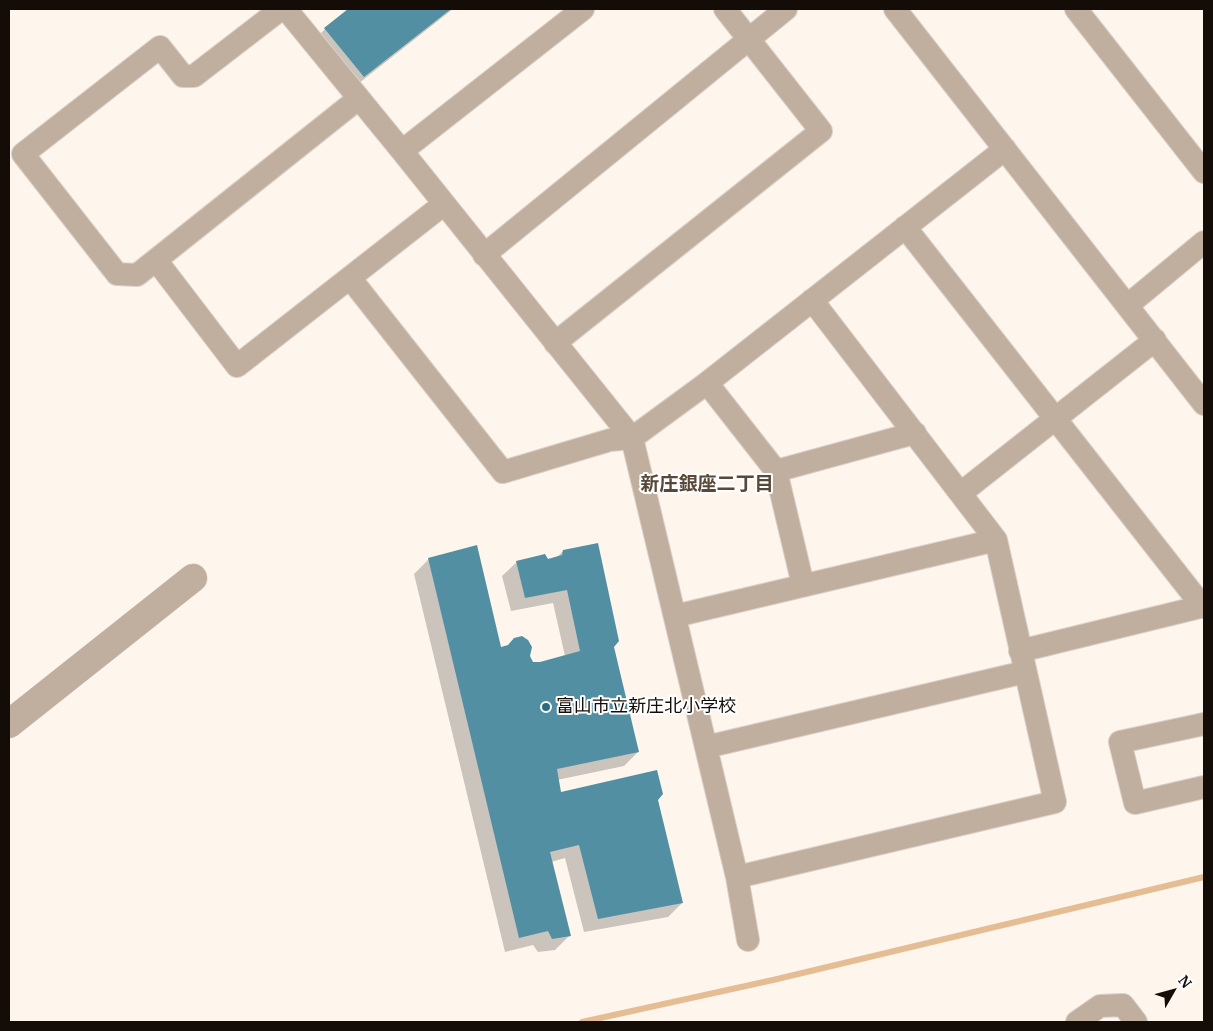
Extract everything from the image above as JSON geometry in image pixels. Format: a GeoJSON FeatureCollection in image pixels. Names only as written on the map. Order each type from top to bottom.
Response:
{"type":"FeatureCollection","features":[{"type":"Feature","properties":{"kind":"street"},"geometry":{"type":"LineString","coordinates":[[281,9],[194,76],[183,76],[160,47],[23,154],[118,274],[137,275],[358,99]]}},
{"type":"Feature","properties":{"kind":"street"},"geometry":{"type":"LineString","coordinates":[[286,9],[632,438],[737,877],[748,940]]}},
{"type":"Feature","properties":{"kind":"street"},"geometry":{"type":"LineString","coordinates":[[402,151],[583,9]]}},
{"type":"Feature","properties":{"kind":"street"},"geometry":{"type":"LineString","coordinates":[[555,343],[821,131],[725,9]]}},
{"type":"Feature","properties":{"kind":"street"},"geometry":{"type":"LineString","coordinates":[[484,255],[786,9]]}},
{"type":"Feature","properties":{"kind":"street"},"geometry":{"type":"LineString","coordinates":[[895,9],[1204,404]]}},
{"type":"Feature","properties":{"kind":"street"},"geometry":{"type":"LineString","coordinates":[[1076,9],[1204,172]]}},
{"type":"Feature","properties":{"kind":"street"},"geometry":{"type":"LineString","coordinates":[[350,278],[503,472],[610,440],[632,438],[707,383],[1005,149]]}},
{"type":"Feature","properties":{"kind":"street"},"geometry":{"type":"LineString","coordinates":[[156,260],[237,366],[444,204]]}},
{"type":"Feature","properties":{"kind":"street"},"geometry":{"type":"LineString","coordinates":[[905,227],[1203,606],[1020,650]]}},
{"type":"Feature","properties":{"kind":"street"},"geometry":{"type":"LineString","coordinates":[[1128,305],[1204,242]]}},
{"type":"Feature","properties":{"kind":"street"},"geometry":{"type":"LineString","coordinates":[[737,877],[1055,802],[996,540],[812,300]]}},
{"type":"Feature","properties":{"kind":"street"},"geometry":{"type":"LineString","coordinates":[[961,493],[1155,340]]}},
{"type":"Feature","properties":{"kind":"street"},"geometry":{"type":"LineString","coordinates":[[707,383],[776,471],[803,585]]}},
{"type":"Feature","properties":{"kind":"street"},"geometry":{"type":"LineString","coordinates":[[776,471],[915,433]]}},
{"type":"Feature","properties":{"kind":"street"},"geometry":{"type":"LineString","coordinates":[[675,616],[996,540]]}},
{"type":"Feature","properties":{"kind":"street"},"geometry":{"type":"LineString","coordinates":[[9,724],[193,578]]}},
{"type":"Feature","properties":{"kind":"street"},"geometry":{"type":"LineString","coordinates":[[706,746],[1025,672]]}},
{"type":"Feature","properties":{"kind":"street"},"geometry":{"type":"LineString","coordinates":[[1204,724],[1120,742],[1135,803],[1204,787]]}},
{"type":"Feature","properties":{"kind":"street"},"geometry":{"type":"LineString","coordinates":[[1077,1022],[1100,1006],[1124,1005],[1136,1022]]}},
{"type":"Feature","properties":{"kind":"building"},"geometry":{"type":"Polygon","coordinates":[[[348,9],[451,9],[364,77],[324,28],[348,9]]]}},
{"type":"Feature","properties":{"kind":"building","name":"富山市立新庄北小学校"},"geometry":{"type":"Polygon","coordinates":[[[598,543],[619,641],[614,647],[639,752],[557,769],[561,792],[657,770],[663,794],[658,800],[683,903],[598,919],[579,845],[550,852],[571,936],[552,939],[548,931],[519,938],[428,558],[477,545],[501,647],[508,645],[514,638],[522,636],[528,640],[532,647],[530,656],[533,662],[540,662],[580,651],[567,590],[525,598],[516,561],[545,554],[548,559],[562,555],[563,550],[598,543]]]}},
{"type":"Feature","properties":{"kind":"waterway"},"geometry":{"type":"LineString","coordinates":[[582,1022],[773,980],[1204,877]]}},
{"type":"Feature","properties":{"kind":"place","name":"富山市立新庄北小学校"},"geometry":{"type":"Point","coordinates":[546,707]}},
{"type":"Feature","properties":{"kind":"district","name":"新庄銀座二丁目"},"geometry":{"type":"Point","coordinates":[707,485]}}]}
